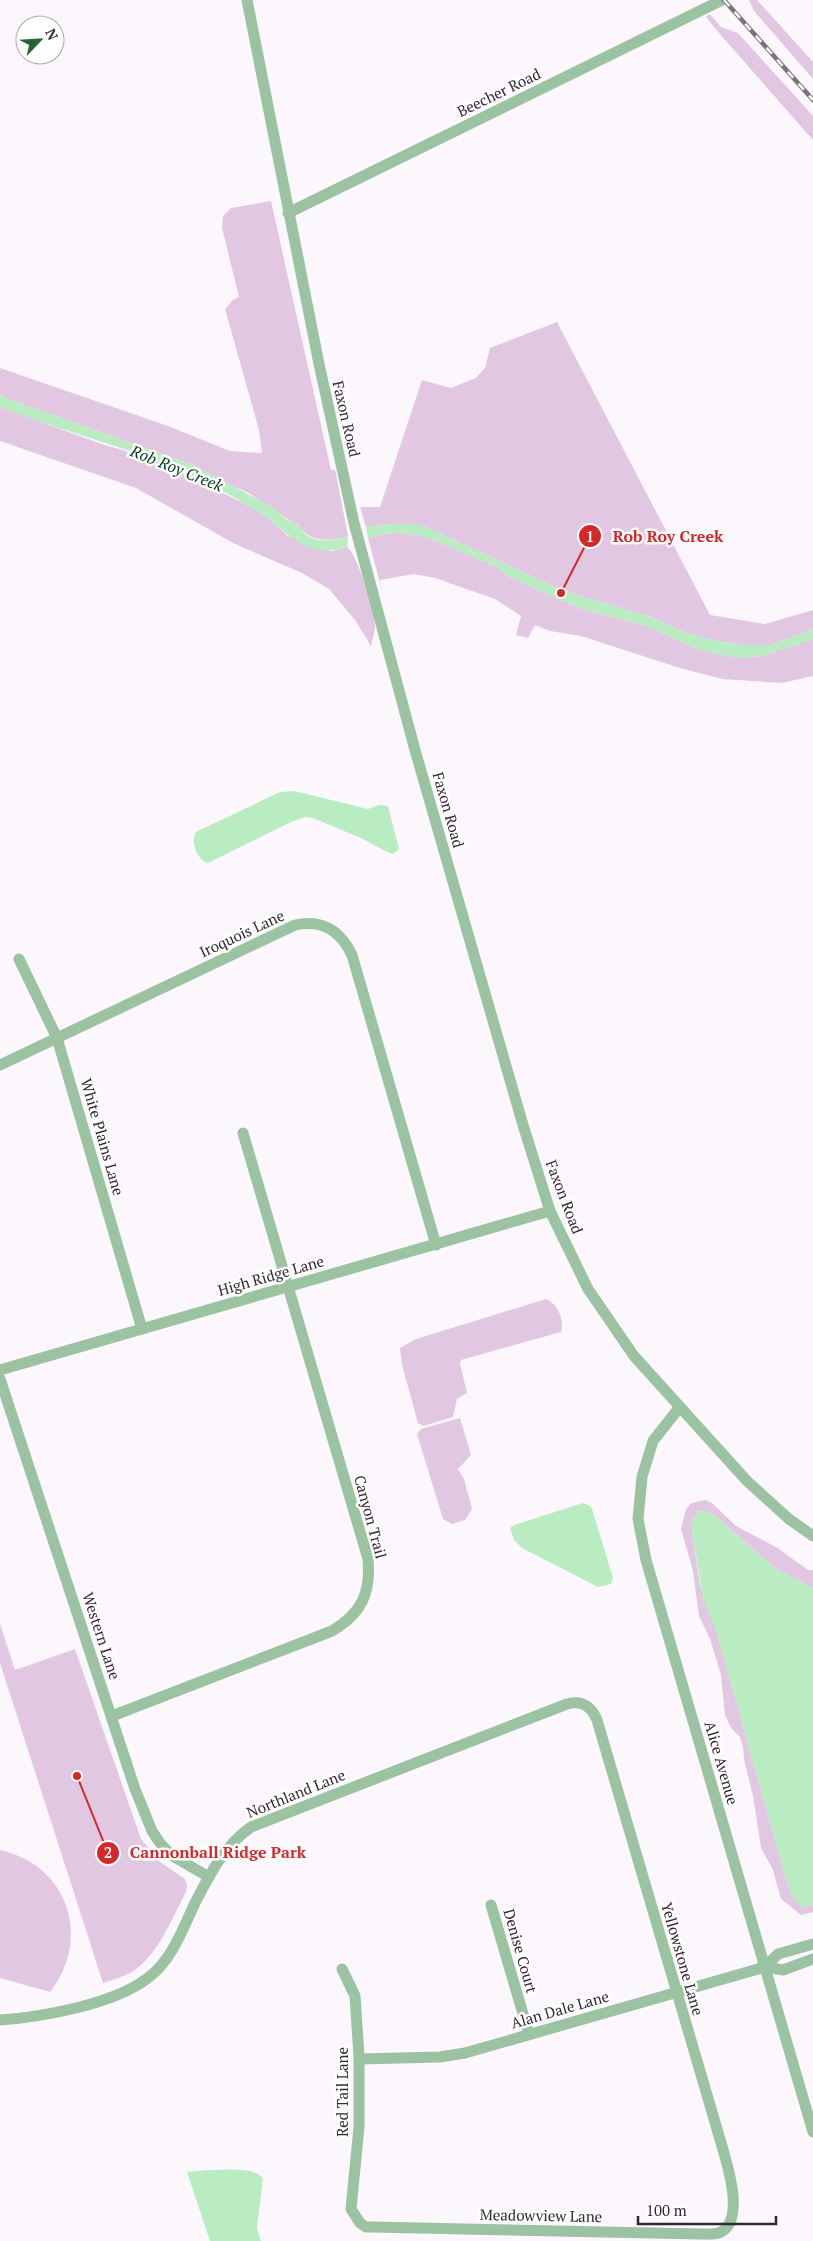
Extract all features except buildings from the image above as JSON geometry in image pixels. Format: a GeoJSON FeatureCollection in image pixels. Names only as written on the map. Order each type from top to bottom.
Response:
{"type":"FeatureCollection","features":[{"type":"Feature","properties":{"kind":"street","name":"Faxon Road"},"geometry":{"type":"LineString","coordinates":[[247,0],[288,214],[354,523],[415,750],[523,1126],[550,1211],[588,1289],[634,1356],[747,1481],[788,1519],[813,1536]]}},
{"type":"Feature","properties":{"kind":"street","name":"Beecher Road"},"geometry":{"type":"LineString","coordinates":[[288,214],[722,0]]}},
{"type":"Feature","properties":{"kind":"street","name":"Iroquois Lane"},"geometry":{"type":"LineString","coordinates":[[0,1065],[295,925],[312,923],[328,926],[343,939],[352,955],[436,1245]]}},
{"type":"Feature","properties":{"kind":"street","name":"White Plains Lane"},"geometry":{"type":"LineString","coordinates":[[19,959],[57,1038],[142,1329]]}},
{"type":"Feature","properties":{"kind":"street","name":"Canyon Trail"},"geometry":{"type":"LineString","coordinates":[[112,1716],[332,1631],[347,1622],[359,1609],[368,1589],[368,1559],[243,1133]]}},
{"type":"Feature","properties":{"kind":"street","name":"High Ridge Lane"},"geometry":{"type":"LineString","coordinates":[[0,1370],[550,1211]]}},
{"type":"Feature","properties":{"kind":"street","name":"Western Lane"},"geometry":{"type":"LineString","coordinates":[[0,1379],[135,1789],[152,1831],[171,1855],[209,1877]]}},
{"type":"Feature","properties":{"kind":"street","name":"Alice Avenue"},"geometry":{"type":"LineString","coordinates":[[679,1408],[653,1441],[642,1477],[638,1519],[646,1560],[813,2132]]}},
{"type":"Feature","properties":{"kind":"street","name":"Northland Lane"},"geometry":{"type":"LineString","coordinates":[[0,2020],[31,2018],[74,2009],[130,1989],[150,1977],[170,1953],[209,1877],[227,1849],[251,1827],[567,1704],[579,1702],[585,1705]]}},
{"type":"Feature","properties":{"kind":"street","name":"Yellowstone Lane"},"geometry":{"type":"LineString","coordinates":[[585,1705],[590,1708],[597,1720],[727,2166],[734,2210],[733,2218],[728,2226]]}},
{"type":"Feature","properties":{"kind":"street","name":"Denise Court"},"geometry":{"type":"LineString","coordinates":[[491,1905],[529,2034]]}},
{"type":"Feature","properties":{"kind":"street","name":"Alan Dale Lane"},"geometry":{"type":"LineString","coordinates":[[766,1967],[778,1954],[813,1944]]}},
{"type":"Feature","properties":{"kind":"street","name":"Alan Dale Lane"},"geometry":{"type":"LineString","coordinates":[[359,2059],[440,2056],[485,2048],[766,1967],[783,1970],[813,1959]]}},
{"type":"Feature","properties":{"kind":"street","name":"Red Tail Lane"},"geometry":{"type":"LineString","coordinates":[[342,1969],[355,1996],[359,2059],[359,2126],[351,2209],[356,2217]]}},
{"type":"Feature","properties":{"kind":"street","name":"Meadowview Lane"},"geometry":{"type":"LineString","coordinates":[[356,2217],[366,2227],[559,2236],[714,2234],[728,2226]]}},
{"type":"Feature","properties":{"kind":"shaded area"},"geometry":{"type":"Polygon","coordinates":[[[749,0],[757,0],[813,62],[813,79],[754,11],[749,0]]]}},
{"type":"Feature","properties":{"kind":"shaded area"},"geometry":{"type":"Polygon","coordinates":[[[711,15],[721,27],[738,33],[813,116],[813,140],[719,33],[706,17],[711,15]]]}},
{"type":"Feature","properties":{"kind":"shaded area"},"geometry":{"type":"Polygon","coordinates":[[[271,201],[331,470],[335,470],[336,474],[348,536],[341,538],[326,540],[313,537],[302,530],[297,523],[296,525],[247,492],[227,484],[193,465],[8,399],[0,394],[0,368],[168,426],[230,451],[262,453],[259,430],[225,309],[233,300],[239,297],[222,228],[223,216],[231,208],[271,201]]]}},
{"type":"Feature","properties":{"kind":"shaded area"},"geometry":{"type":"Polygon","coordinates":[[[557,322],[710,615],[765,624],[813,610],[813,629],[772,645],[743,645],[712,640],[684,632],[651,617],[564,591],[424,526],[389,524],[366,527],[360,507],[380,507],[422,380],[451,388],[476,378],[485,368],[490,348],[557,322]]]}},
{"type":"Feature","properties":{"kind":"shaded area"},"geometry":{"type":"Polygon","coordinates":[[[0,407],[99,443],[161,462],[253,508],[270,519],[288,536],[332,551],[347,547],[361,572],[372,610],[375,632],[371,646],[355,620],[329,589],[302,573],[233,543],[136,488],[0,441],[0,407]]]}},
{"type":"Feature","properties":{"kind":"shaded area"},"geometry":{"type":"Polygon","coordinates":[[[398,532],[426,537],[497,567],[509,577],[579,608],[647,626],[702,651],[744,658],[761,656],[813,639],[813,676],[782,683],[722,679],[680,668],[581,636],[550,631],[535,625],[528,638],[516,635],[521,616],[495,599],[435,578],[414,574],[380,580],[383,594],[368,538],[398,532]]]}},
{"type":"Feature","properties":{"kind":"shaded area"},"geometry":{"type":"Polygon","coordinates":[[[546,1299],[554,1304],[559,1312],[562,1322],[561,1332],[461,1360],[460,1363],[467,1393],[457,1399],[453,1417],[423,1426],[418,1423],[402,1365],[400,1348],[416,1339],[546,1299]]]}},
{"type":"Feature","properties":{"kind":"shaded area"},"geometry":{"type":"Polygon","coordinates":[[[460,1418],[471,1455],[458,1469],[464,1479],[472,1509],[465,1520],[452,1524],[443,1519],[417,1434],[421,1429],[460,1418]]]}},
{"type":"Feature","properties":{"kind":"shaded area"},"geometry":{"type":"Polygon","coordinates":[[[705,1500],[712,1503],[736,1526],[776,1547],[808,1570],[813,1570],[813,1588],[776,1569],[715,1516],[708,1512],[699,1511],[692,1530],[700,1585],[718,1636],[788,1886],[804,1908],[813,1904],[813,1912],[801,1915],[781,1899],[773,1870],[761,1848],[743,1747],[740,1737],[731,1728],[725,1715],[721,1675],[710,1639],[699,1616],[693,1571],[681,1529],[686,1509],[691,1503],[705,1500]]]}},
{"type":"Feature","properties":{"kind":"shaded area"},"geometry":{"type":"Polygon","coordinates":[[[0,1624],[15,1670],[75,1649],[141,1839],[160,1862],[185,1879],[187,1885],[186,1892],[169,1925],[150,1956],[132,1972],[103,1983],[0,1663],[0,1624]]]}},
{"type":"Feature","properties":{"kind":"shaded area"},"geometry":{"type":"Polygon","coordinates":[[[0,1850],[23,1858],[42,1871],[57,1887],[66,1906],[71,1927],[69,1949],[63,1971],[50,1992],[0,1978],[0,1850]]]}},
{"type":"Feature","properties":{"kind":"water"},"geometry":{"type":"Polygon","coordinates":[[[0,394],[8,399],[193,465],[276,509],[283,517],[298,525],[310,537],[326,540],[348,536],[347,547],[319,550],[308,547],[298,542],[257,511],[196,477],[159,461],[0,407],[0,394]]]}},
{"type":"Feature","properties":{"kind":"water"},"geometry":{"type":"Polygon","coordinates":[[[389,524],[424,526],[564,591],[651,617],[684,632],[712,640],[743,645],[772,645],[813,629],[813,639],[761,656],[744,658],[702,651],[647,626],[579,608],[509,577],[497,567],[426,537],[398,532],[368,538],[366,527],[389,524]]]}},
{"type":"Feature","properties":{"kind":"water"},"geometry":{"type":"Polygon","coordinates":[[[294,791],[368,809],[380,805],[388,806],[399,849],[393,854],[389,853],[363,839],[313,818],[305,817],[208,863],[198,855],[194,845],[196,832],[280,792],[294,791]]]}},
{"type":"Feature","properties":{"kind":"water"},"geometry":{"type":"Polygon","coordinates":[[[583,1503],[592,1509],[613,1578],[611,1584],[598,1587],[522,1548],[514,1540],[510,1528],[514,1525],[583,1503]]]}},
{"type":"Feature","properties":{"kind":"water"},"geometry":{"type":"Polygon","coordinates":[[[699,1511],[708,1512],[715,1516],[776,1569],[813,1588],[813,1904],[804,1908],[795,1901],[788,1886],[718,1636],[703,1599],[692,1530],[692,1519],[699,1511]]]}},
{"type":"Feature","properties":{"kind":"water"},"geometry":{"type":"Polygon","coordinates":[[[208,2170],[251,2171],[263,2178],[257,2228],[261,2241],[210,2241],[187,2172],[208,2170]]]}},
{"type":"Feature","properties":{"kind":"railway"},"geometry":{"type":"LineString","coordinates":[[724,0],[813,100]]}},
{"type":"Feature","properties":{"kind":"place","name":"Rob Roy Creek"},"geometry":{"type":"Point","coordinates":[561,593]}},
{"type":"Feature","properties":{"kind":"place","name":"Cannonball Ridge Park"},"geometry":{"type":"Point","coordinates":[77,1776]}}]}
